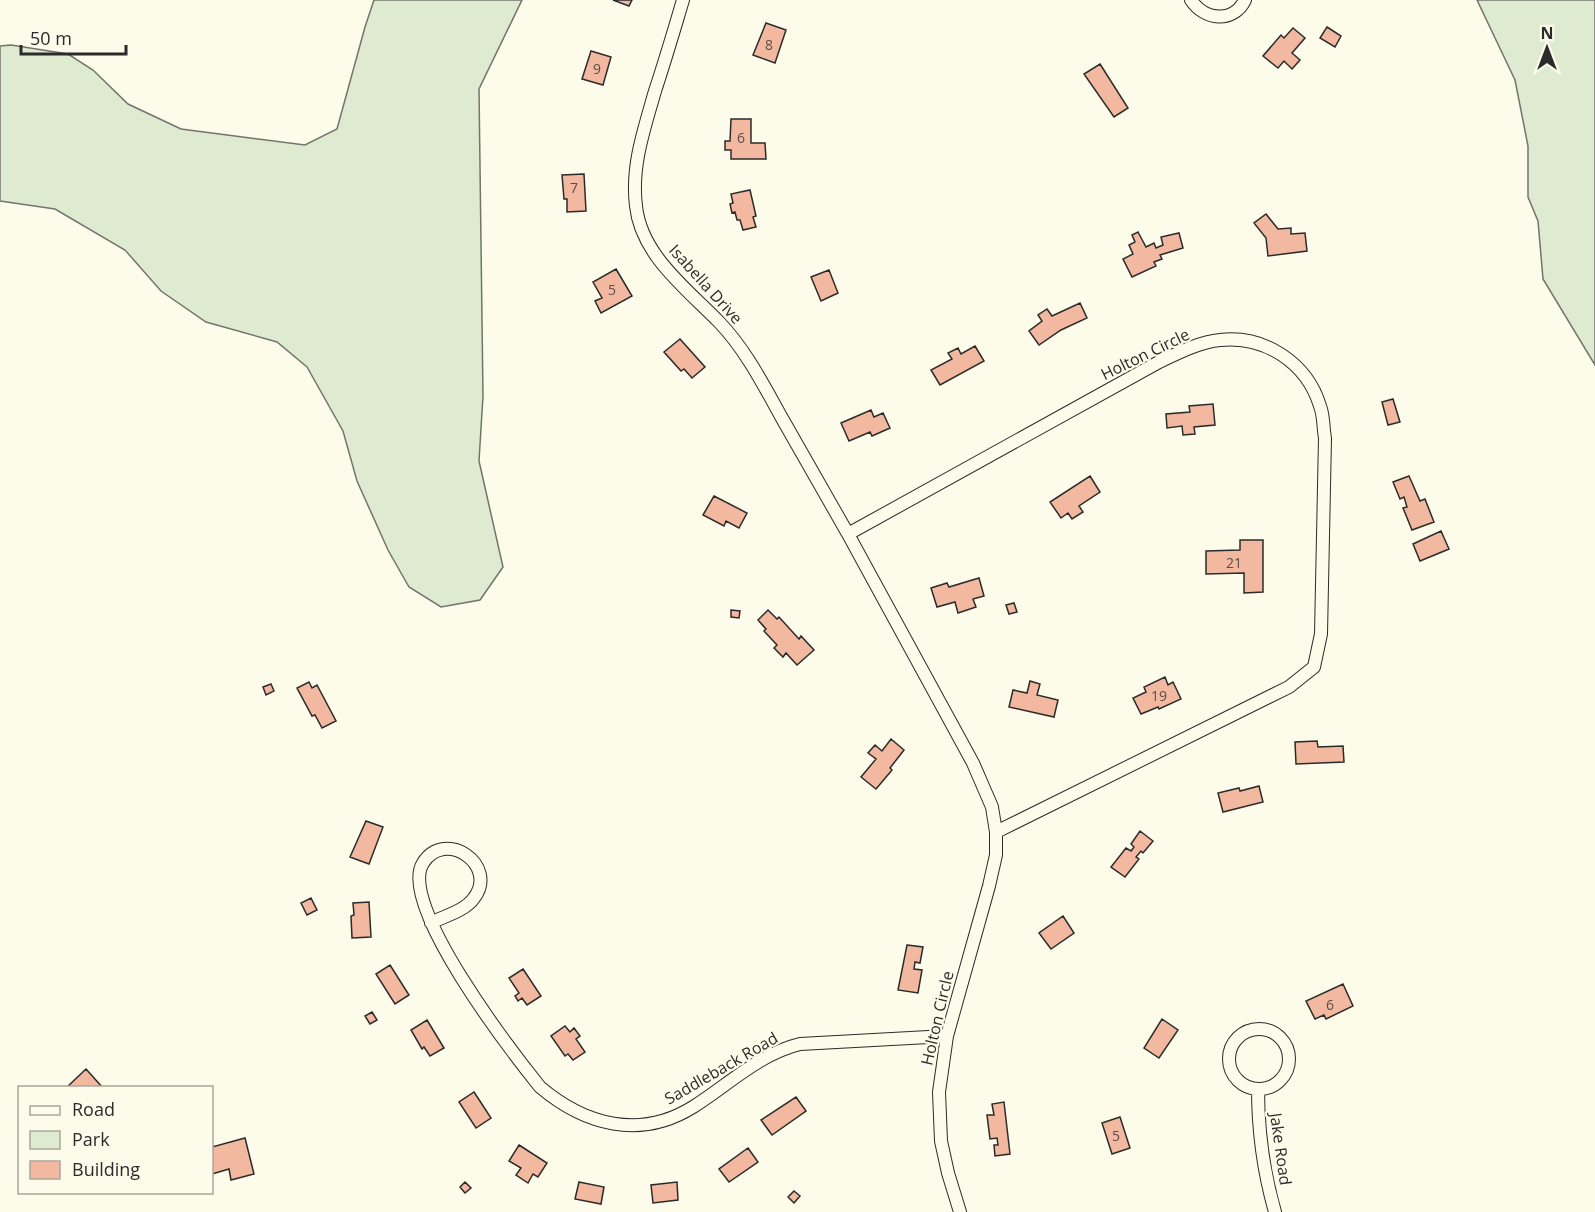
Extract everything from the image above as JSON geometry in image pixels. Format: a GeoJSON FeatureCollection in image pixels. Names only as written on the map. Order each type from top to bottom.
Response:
{"type":"FeatureCollection","features":[{"type":"Feature","properties":{"kind":"street","name":"Isabella Drive"},"geometry":{"type":"LineString","coordinates":[[683,0],[639,145],[634,176],[636,209],[640,224],[646,240],[665,267],[721,324],[741,349],[848,534]]}},
{"type":"Feature","properties":{"kind":"street"},"geometry":{"type":"LineString","coordinates":[[1191,0],[1204,14],[1214,17],[1225,17],[1235,12],[1245,0]]}},
{"type":"Feature","properties":{"kind":"street","name":"Holton Circle"},"geometry":{"type":"LineString","coordinates":[[960,1212],[948,1173],[940,1125],[939,1092],[947,1036],[996,855],[996,832],[989,800],[973,763],[848,534],[1159,362],[1189,348],[1220,340],[1253,341],[1283,354],[1306,377],[1311,387],[1320,406],[1325,438],[1321,634],[1314,667],[1289,687],[996,832]]}},
{"type":"Feature","properties":{"kind":"street","name":"Saddleback Road"},"geometry":{"type":"LineString","coordinates":[[431,923],[466,906],[479,891],[481,881],[475,862],[459,850],[438,850],[429,856],[422,864],[418,874],[418,884],[431,923],[461,978],[540,1087],[558,1103],[574,1112],[609,1123],[632,1125],[651,1123],[671,1117],[691,1108],[783,1048],[800,1044],[947,1036]]}},
{"type":"Feature","properties":{"kind":"street"},"geometry":{"type":"LineString","coordinates":[[1256,1028],[1266,1029],[1283,1039],[1290,1058],[1284,1077],[1268,1088],[1258,1089],[1239,1082],[1229,1065],[1232,1045],[1246,1031],[1256,1028]]}},
{"type":"Feature","properties":{"kind":"street","name":"Jake Road"},"geometry":{"type":"LineString","coordinates":[[1258,1089],[1258,1129],[1264,1174],[1275,1212]]}},
{"type":"Feature","properties":{"kind":"green space"},"geometry":{"type":"Polygon","coordinates":[[[374,0],[522,0],[479,89],[483,396],[479,461],[503,567],[480,600],[441,607],[409,587],[388,550],[357,481],[343,431],[307,367],[277,342],[206,322],[161,291],[125,250],[55,209],[0,201],[0,46],[11,45],[68,54],[93,70],[128,104],[181,129],[305,145],[337,129],[374,0]]]}},
{"type":"Feature","properties":{"kind":"green space"},"geometry":{"type":"Polygon","coordinates":[[[1477,0],[1595,0],[1595,365],[1543,279],[1538,221],[1528,197],[1528,146],[1515,80],[1477,0]]]}},
{"type":"Feature","properties":{"kind":"building"},"geometry":{"type":"Polygon","coordinates":[[[613,0],[632,0],[629,6],[613,0]]]}},
{"type":"Feature","properties":{"kind":"building"},"geometry":{"type":"Polygon","coordinates":[[[766,23],[786,30],[775,63],[753,55],[766,23]]]}},
{"type":"Feature","properties":{"kind":"building"},"geometry":{"type":"Polygon","coordinates":[[[1327,27],[1341,36],[1335,47],[1320,38],[1327,27]]]}},
{"type":"Feature","properties":{"kind":"building"},"geometry":{"type":"Polygon","coordinates":[[[1293,28],[1305,38],[1292,53],[1300,60],[1292,69],[1284,61],[1278,68],[1263,56],[1281,35],[1284,38],[1293,28]]]}},
{"type":"Feature","properties":{"kind":"building"},"geometry":{"type":"Polygon","coordinates":[[[591,51],[611,57],[603,85],[582,79],[591,51]]]}},
{"type":"Feature","properties":{"kind":"building"},"geometry":{"type":"Polygon","coordinates":[[[1100,64],[1128,108],[1114,117],[1084,74],[1100,64]]]}},
{"type":"Feature","properties":{"kind":"building"},"geometry":{"type":"Polygon","coordinates":[[[731,119],[751,119],[751,143],[765,143],[766,159],[731,159],[731,150],[725,150],[725,141],[730,141],[731,119]]]}},
{"type":"Feature","properties":{"kind":"building"},"geometry":{"type":"Polygon","coordinates":[[[584,174],[586,211],[567,212],[562,175],[584,174]]]}},
{"type":"Feature","properties":{"kind":"building"},"geometry":{"type":"Polygon","coordinates":[[[750,190],[756,227],[743,230],[735,212],[732,213],[731,194],[750,190]]]}},
{"type":"Feature","properties":{"kind":"building"},"geometry":{"type":"Polygon","coordinates":[[[1266,214],[1278,229],[1291,228],[1291,234],[1305,233],[1307,251],[1268,256],[1266,238],[1254,223],[1266,214]]]}},
{"type":"Feature","properties":{"kind":"building"},"geometry":{"type":"Polygon","coordinates":[[[1138,232],[1146,247],[1154,243],[1156,248],[1163,245],[1161,237],[1179,233],[1183,248],[1160,255],[1162,259],[1154,262],[1156,266],[1132,277],[1123,259],[1133,254],[1129,245],[1135,242],[1132,235],[1138,232]]]}},
{"type":"Feature","properties":{"kind":"building"},"geometry":{"type":"Polygon","coordinates":[[[616,269],[632,296],[601,313],[595,301],[602,298],[593,282],[616,269]]]}},
{"type":"Feature","properties":{"kind":"building"},"geometry":{"type":"Polygon","coordinates":[[[829,270],[838,293],[821,301],[811,277],[829,270]]]}},
{"type":"Feature","properties":{"kind":"building"},"geometry":{"type":"Polygon","coordinates":[[[1080,303],[1087,318],[1061,330],[1039,345],[1029,331],[1042,321],[1038,315],[1047,309],[1052,316],[1080,303]]]}},
{"type":"Feature","properties":{"kind":"building"},"geometry":{"type":"Polygon","coordinates":[[[680,339],[705,367],[692,378],[684,369],[681,371],[664,352],[680,339]]]}},
{"type":"Feature","properties":{"kind":"building"},"geometry":{"type":"Polygon","coordinates":[[[975,346],[984,361],[940,385],[931,370],[952,359],[948,353],[958,348],[961,354],[975,346]]]}},
{"type":"Feature","properties":{"kind":"building"},"geometry":{"type":"Polygon","coordinates":[[[1393,399],[1400,422],[1388,425],[1382,402],[1393,399]]]}},
{"type":"Feature","properties":{"kind":"building"},"geometry":{"type":"Polygon","coordinates":[[[1213,404],[1215,425],[1194,427],[1195,434],[1183,435],[1182,426],[1167,428],[1166,414],[1190,412],[1189,406],[1213,404]]]}},
{"type":"Feature","properties":{"kind":"building"},"geometry":{"type":"Polygon","coordinates":[[[871,410],[874,417],[883,413],[890,428],[872,436],[870,432],[849,441],[841,423],[871,410]]]}},
{"type":"Feature","properties":{"kind":"building"},"geometry":{"type":"Polygon","coordinates":[[[1090,476],[1100,492],[1079,506],[1083,512],[1072,519],[1068,513],[1061,518],[1050,502],[1090,476]]]}},
{"type":"Feature","properties":{"kind":"building"},"geometry":{"type":"Polygon","coordinates":[[[1409,476],[1420,501],[1425,499],[1434,522],[1412,530],[1403,508],[1407,507],[1404,497],[1400,499],[1393,482],[1409,476]]]}},
{"type":"Feature","properties":{"kind":"building"},"geometry":{"type":"Polygon","coordinates":[[[714,496],[747,513],[739,528],[726,521],[724,526],[703,515],[714,496]]]}},
{"type":"Feature","properties":{"kind":"building"},"geometry":{"type":"Polygon","coordinates":[[[1441,531],[1449,549],[1420,561],[1413,544],[1441,531]]]}},
{"type":"Feature","properties":{"kind":"building"},"geometry":{"type":"Polygon","coordinates":[[[1240,540],[1263,540],[1263,592],[1244,593],[1244,573],[1206,574],[1206,551],[1240,550],[1240,540]]]}},
{"type":"Feature","properties":{"kind":"building"},"geometry":{"type":"Polygon","coordinates":[[[979,578],[984,596],[973,599],[976,607],[958,613],[955,602],[937,607],[931,588],[947,583],[949,587],[979,578]]]}},
{"type":"Feature","properties":{"kind":"building"},"geometry":{"type":"Polygon","coordinates":[[[1014,603],[1017,612],[1009,614],[1006,605],[1014,603]]]}},
{"type":"Feature","properties":{"kind":"building"},"geometry":{"type":"Polygon","coordinates":[[[731,610],[740,611],[739,618],[731,617],[731,610]]]}},
{"type":"Feature","properties":{"kind":"building"},"geometry":{"type":"Polygon","coordinates":[[[768,610],[777,619],[779,617],[799,639],[801,636],[814,650],[797,665],[786,653],[783,657],[774,648],[777,645],[764,631],[766,629],[758,620],[768,610]]]}},
{"type":"Feature","properties":{"kind":"building"},"geometry":{"type":"Polygon","coordinates":[[[1165,677],[1168,685],[1173,682],[1181,699],[1141,714],[1133,698],[1146,692],[1144,687],[1165,677]]]}},
{"type":"Feature","properties":{"kind":"building"},"geometry":{"type":"Polygon","coordinates":[[[1030,681],[1040,684],[1037,695],[1058,700],[1054,717],[1009,707],[1013,690],[1027,693],[1030,681]]]}},
{"type":"Feature","properties":{"kind":"building"},"geometry":{"type":"Polygon","coordinates":[[[309,682],[312,688],[317,685],[336,721],[322,728],[315,715],[312,716],[297,688],[309,682]]]}},
{"type":"Feature","properties":{"kind":"building"},"geometry":{"type":"Polygon","coordinates":[[[271,684],[274,691],[266,695],[263,687],[271,684]]]}},
{"type":"Feature","properties":{"kind":"building"},"geometry":{"type":"Polygon","coordinates":[[[891,739],[904,750],[890,768],[892,770],[876,789],[861,777],[876,759],[868,753],[875,745],[882,751],[891,739]]]}},
{"type":"Feature","properties":{"kind":"building"},"geometry":{"type":"Polygon","coordinates":[[[1317,741],[1318,747],[1343,746],[1344,762],[1296,764],[1295,742],[1317,741]]]}},
{"type":"Feature","properties":{"kind":"building"},"geometry":{"type":"Polygon","coordinates":[[[1259,786],[1263,802],[1223,812],[1218,793],[1259,786]]]}},
{"type":"Feature","properties":{"kind":"building"},"geometry":{"type":"Polygon","coordinates":[[[366,821],[383,827],[369,864],[350,857],[366,821]]]}},
{"type":"Feature","properties":{"kind":"building"},"geometry":{"type":"Polygon","coordinates":[[[1140,831],[1153,841],[1143,853],[1141,851],[1136,857],[1139,859],[1125,877],[1111,867],[1126,848],[1131,851],[1134,847],[1131,844],[1140,831]]]}},
{"type":"Feature","properties":{"kind":"building"},"geometry":{"type":"Polygon","coordinates":[[[311,898],[317,910],[307,915],[301,903],[311,898]]]}},
{"type":"Feature","properties":{"kind":"building"},"geometry":{"type":"Polygon","coordinates":[[[369,902],[371,937],[352,938],[353,903],[369,902]]]}},
{"type":"Feature","properties":{"kind":"building"},"geometry":{"type":"Polygon","coordinates":[[[1063,916],[1074,933],[1051,949],[1039,933],[1063,916]]]}},
{"type":"Feature","properties":{"kind":"building"},"geometry":{"type":"Polygon","coordinates":[[[907,945],[923,947],[920,963],[915,962],[914,969],[922,970],[918,993],[898,990],[907,945]]]}},
{"type":"Feature","properties":{"kind":"building"},"geometry":{"type":"Polygon","coordinates":[[[390,965],[409,995],[395,1004],[376,974],[390,965]]]}},
{"type":"Feature","properties":{"kind":"building"},"geometry":{"type":"Polygon","coordinates":[[[523,969],[541,996],[527,1005],[522,998],[518,1001],[515,996],[519,993],[509,978],[523,969]]]}},
{"type":"Feature","properties":{"kind":"building"},"geometry":{"type":"Polygon","coordinates":[[[1343,984],[1353,1006],[1326,1019],[1324,1015],[1315,1019],[1306,1001],[1343,984]]]}},
{"type":"Feature","properties":{"kind":"building"},"geometry":{"type":"Polygon","coordinates":[[[372,1012],[377,1020],[370,1024],[365,1016],[372,1012]]]}},
{"type":"Feature","properties":{"kind":"building"},"geometry":{"type":"Polygon","coordinates":[[[1162,1019],[1178,1030],[1159,1058],[1144,1048],[1162,1019]]]}},
{"type":"Feature","properties":{"kind":"building"},"geometry":{"type":"Polygon","coordinates":[[[427,1020],[444,1048],[430,1056],[424,1047],[422,1049],[411,1030],[427,1020]]]}},
{"type":"Feature","properties":{"kind":"building"},"geometry":{"type":"Polygon","coordinates":[[[565,1026],[570,1032],[574,1028],[580,1036],[576,1039],[585,1052],[573,1060],[568,1054],[565,1056],[551,1036],[565,1026]]]}},
{"type":"Feature","properties":{"kind":"building"},"geometry":{"type":"Polygon","coordinates":[[[86,1069],[101,1086],[68,1086],[86,1069]]]}},
{"type":"Feature","properties":{"kind":"building"},"geometry":{"type":"Polygon","coordinates":[[[474,1092],[491,1118],[476,1128],[459,1102],[474,1092]]]}},
{"type":"Feature","properties":{"kind":"building"},"geometry":{"type":"Polygon","coordinates":[[[796,1097],[806,1111],[772,1135],[761,1120],[796,1097]]]}},
{"type":"Feature","properties":{"kind":"building"},"geometry":{"type":"Polygon","coordinates":[[[1004,1102],[1010,1154],[995,1156],[994,1145],[998,1145],[997,1138],[990,1139],[987,1115],[994,1115],[992,1104],[1004,1102]]]}},
{"type":"Feature","properties":{"kind":"building"},"geometry":{"type":"Polygon","coordinates":[[[1120,1117],[1130,1148],[1112,1154],[1102,1123],[1120,1117]]]}},
{"type":"Feature","properties":{"kind":"building"},"geometry":{"type":"Polygon","coordinates":[[[245,1138],[254,1174],[231,1180],[229,1169],[213,1174],[213,1147],[245,1138]]]}},
{"type":"Feature","properties":{"kind":"building"},"geometry":{"type":"Polygon","coordinates":[[[519,1145],[547,1163],[538,1177],[533,1174],[528,1183],[516,1175],[521,1168],[509,1161],[519,1145]]]}},
{"type":"Feature","properties":{"kind":"building"},"geometry":{"type":"Polygon","coordinates":[[[748,1148],[758,1162],[729,1182],[719,1169],[748,1148]]]}},
{"type":"Feature","properties":{"kind":"building"},"geometry":{"type":"Polygon","coordinates":[[[465,1182],[471,1188],[465,1193],[460,1187],[465,1182]]]}},
{"type":"Feature","properties":{"kind":"building"},"geometry":{"type":"Polygon","coordinates":[[[579,1182],[604,1187],[601,1204],[575,1199],[579,1182]]]}},
{"type":"Feature","properties":{"kind":"building"},"geometry":{"type":"Polygon","coordinates":[[[677,1182],[678,1200],[653,1203],[651,1185],[677,1182]]]}},
{"type":"Feature","properties":{"kind":"building"},"geometry":{"type":"Polygon","coordinates":[[[794,1191],[800,1196],[794,1203],[788,1197],[794,1191]]]}}]}
